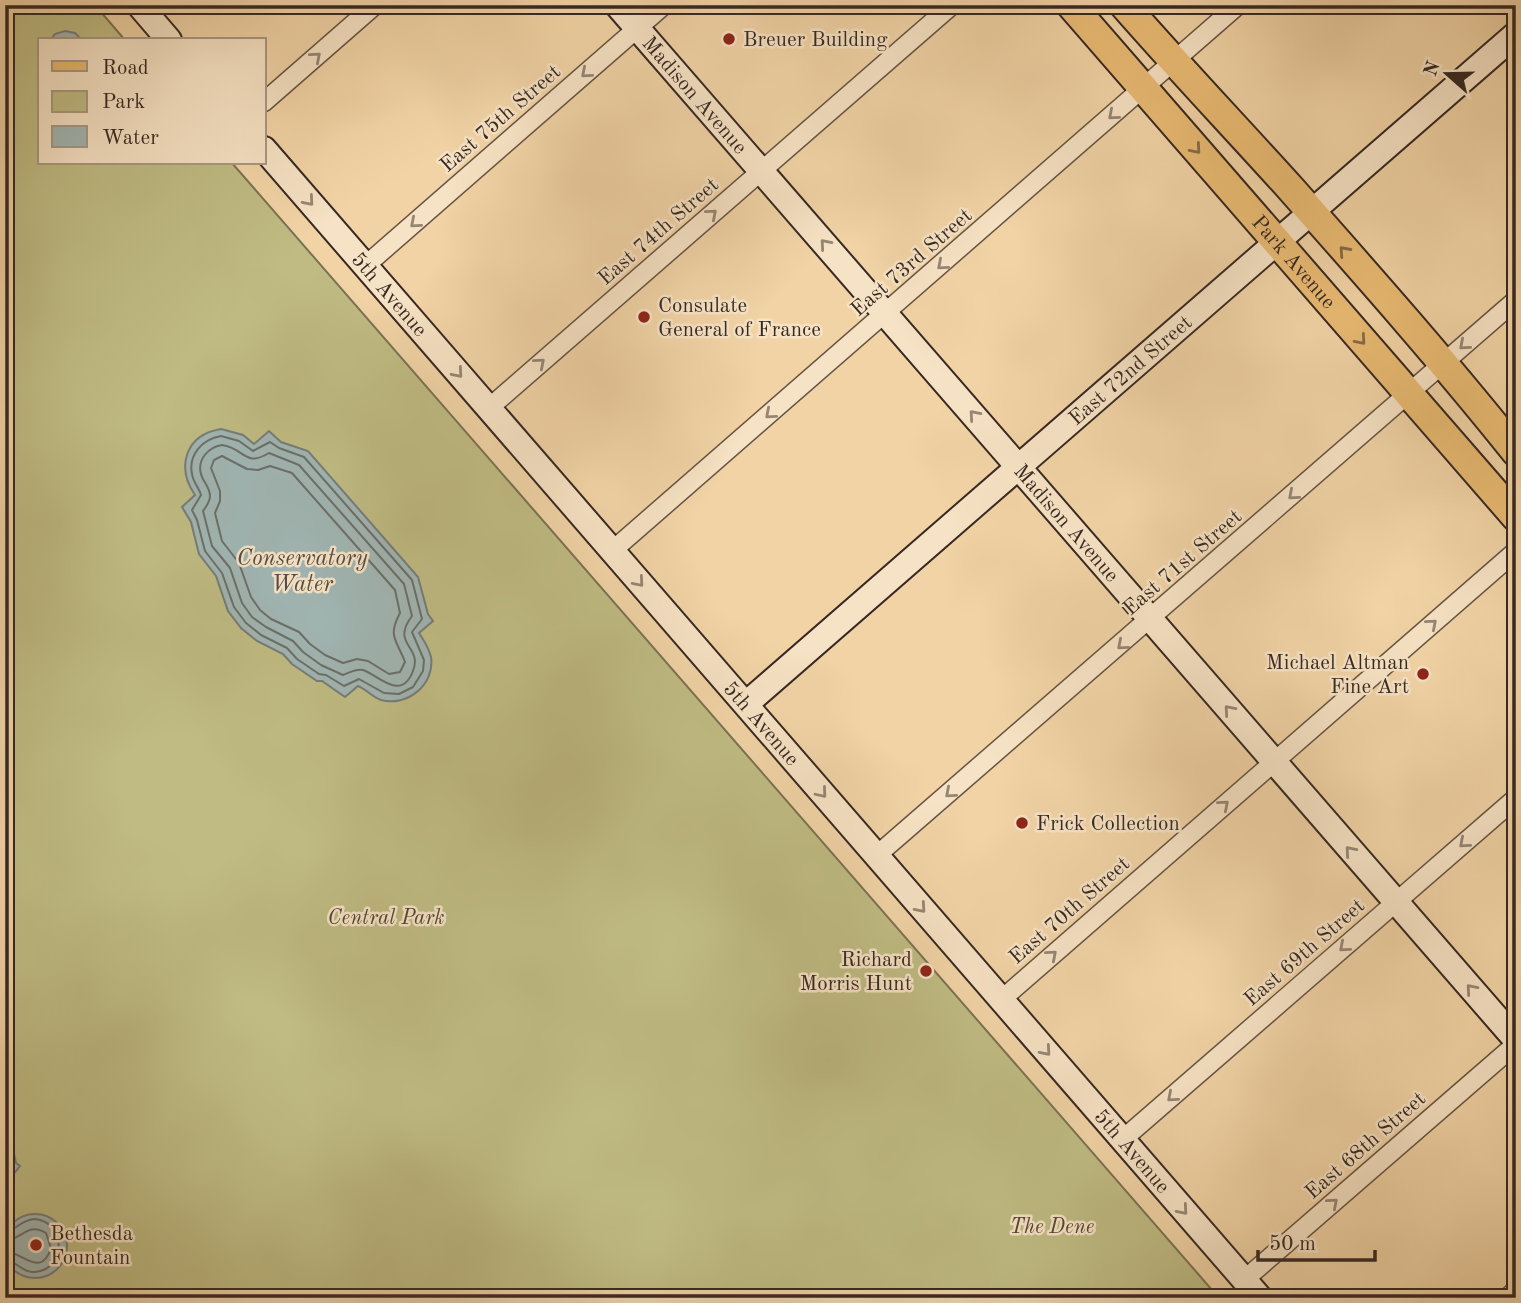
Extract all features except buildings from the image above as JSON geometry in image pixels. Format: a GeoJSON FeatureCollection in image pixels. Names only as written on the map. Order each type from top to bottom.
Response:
{"type":"FeatureCollection","features":[{"type":"Feature","properties":{"kind":"main road"},"geometry":{"type":"LineString","coordinates":[[139,5],[167,38]]}},
{"type":"Feature","properties":{"kind":"main road","name":"Madison Avenue"},"geometry":{"type":"LineString","coordinates":[[617,5],[1516,1042]]}},
{"type":"Feature","properties":{"kind":"main road","name":"Park Avenue"},"geometry":{"type":"LineString","coordinates":[[1071,5],[1516,517]]}},
{"type":"Feature","properties":{"kind":"main road"},"geometry":{"type":"LineString","coordinates":[[1124,5],[1443,363],[1516,452]]}},
{"type":"Feature","properties":{"kind":"main road","name":"East 72nd Street"},"geometry":{"type":"LineString","coordinates":[[746,704],[1516,34]]}},
{"type":"Feature","properties":{"kind":"main road","name":"5th Avenue"},"geometry":{"type":"LineString","coordinates":[[266,151],[1252,1289]]}},
{"type":"Feature","properties":{"kind":"street"},"geometry":{"type":"LineString","coordinates":[[266,100],[375,5]]}},
{"type":"Feature","properties":{"kind":"street","name":"East 75th Street"},"geometry":{"type":"LineString","coordinates":[[365,266],[664,5]]}},
{"type":"Feature","properties":{"kind":"street","name":"East 74th Street"},"geometry":{"type":"LineString","coordinates":[[489,408],[952,5]]}},
{"type":"Feature","properties":{"kind":"street","name":"East 73rd Street"},"geometry":{"type":"LineString","coordinates":[[612,551],[1238,5]]}},
{"type":"Feature","properties":{"kind":"street","name":"East 71st Street"},"geometry":{"type":"LineString","coordinates":[[877,856],[1516,300]]}},
{"type":"Feature","properties":{"kind":"street","name":"East 70th Street"},"geometry":{"type":"LineString","coordinates":[[1001,1000],[1516,551]]}},
{"type":"Feature","properties":{"kind":"street","name":"East 69th Street"},"geometry":{"type":"LineString","coordinates":[[1122,1140],[1516,798]]}},
{"type":"Feature","properties":{"kind":"street","name":"East 68th Street"},"geometry":{"type":"LineString","coordinates":[[1252,1289],[1516,1042]]}},
{"type":"Feature","properties":{"kind":"street"},"geometry":{"type":"LineString","coordinates":[[1507,1298],[1516,1290]]}},
{"type":"Feature","properties":{"kind":"green space","name":"Central Park"},"geometry":{"type":"Polygon","coordinates":[[[5,5],[95,5],[123,38],[38,38],[38,164],[233,164],[1219,1298],[5,1298],[5,5]]]}},
{"type":"Feature","properties":{"kind":"water"},"geometry":{"type":"Polygon","coordinates":[[[65,31],[75,33],[80,38],[52,38],[65,31]]]}},
{"type":"Feature","properties":{"kind":"water","name":"Conservatory Water"},"geometry":{"type":"Polygon","coordinates":[[[221,429],[243,435],[254,444],[269,431],[281,442],[308,451],[418,577],[428,614],[433,621],[419,633],[430,654],[431,667],[429,677],[417,692],[400,700],[381,700],[358,686],[345,697],[292,664],[283,654],[257,641],[241,628],[228,611],[216,576],[199,554],[191,522],[182,507],[195,495],[186,474],[187,454],[199,438],[221,429]]]}},
{"type":"Feature","properties":{"kind":"water"},"geometry":{"type":"Polygon","coordinates":[[[5,872],[12,898],[5,928],[5,872]]]}},
{"type":"Feature","properties":{"kind":"water"},"geometry":{"type":"Polygon","coordinates":[[[5,1113],[16,1163],[20,1166],[5,1185],[5,1113]]]}},
{"type":"Feature","properties":{"kind":"water","name":"Bethesda Fountain"},"geometry":{"type":"Polygon","coordinates":[[[29,1214],[41,1214],[58,1223],[65,1234],[65,1258],[58,1269],[41,1278],[29,1278],[17,1273],[8,1264],[3,1252],[3,1240],[8,1228],[17,1219],[29,1214]]]}},
{"type":"Feature","properties":{"kind":"place","name":"Breuer Building"},"geometry":{"type":"Point","coordinates":[729,39]}},
{"type":"Feature","properties":{"kind":"place","name":"Consulate General of France"},"geometry":{"type":"Point","coordinates":[644,317]}},
{"type":"Feature","properties":{"kind":"place","name":"Michael Altman Fine Art"},"geometry":{"type":"Point","coordinates":[1423,674]}},
{"type":"Feature","properties":{"kind":"place","name":"Frick Collection"},"geometry":{"type":"Point","coordinates":[1022,823]}},
{"type":"Feature","properties":{"kind":"place","name":"Richard Morris Hunt"},"geometry":{"type":"Point","coordinates":[926,971]}},
{"type":"Feature","properties":{"kind":"place","name":"Bethesda Fountain"},"geometry":{"type":"Point","coordinates":[36,1245]}},
{"type":"Feature","properties":{"kind":"park label","name":"The Dene"},"geometry":{"type":"Point","coordinates":[1052,1226]}}]}
